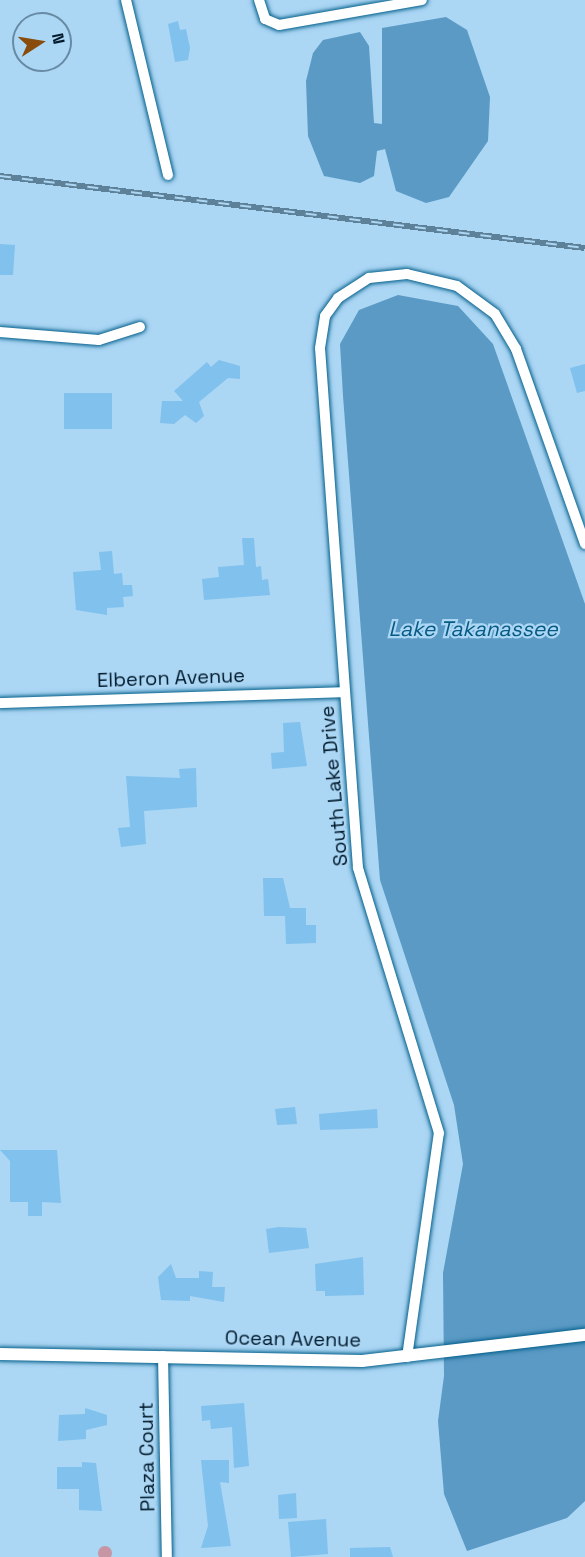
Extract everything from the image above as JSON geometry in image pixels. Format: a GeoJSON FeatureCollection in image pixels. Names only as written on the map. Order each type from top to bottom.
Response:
{"type":"FeatureCollection","features":[{"type":"Feature","properties":{"kind":"street"},"geometry":{"type":"LineString","coordinates":[[126,0],[168,175]]}},
{"type":"Feature","properties":{"kind":"street"},"geometry":{"type":"LineString","coordinates":[[260,0],[268,22],[279,26],[422,0]]}},
{"type":"Feature","properties":{"kind":"street","name":"South Lake Drive"},"geometry":{"type":"LineString","coordinates":[[407,1357],[439,1133],[434,1101],[363,895],[344,692],[321,332],[338,298],[356,284],[389,274],[426,277],[469,292],[505,326],[585,544]]}},
{"type":"Feature","properties":{"kind":"street"},"geometry":{"type":"LineString","coordinates":[[0,332],[99,340],[140,327]]}},
{"type":"Feature","properties":{"kind":"street","name":"Elberon Avenue"},"geometry":{"type":"LineString","coordinates":[[0,704],[344,692]]}},
{"type":"Feature","properties":{"kind":"street","name":"Ocean Avenue"},"geometry":{"type":"LineString","coordinates":[[0,1354],[407,1357],[585,1335]]}},
{"type":"Feature","properties":{"kind":"street","name":"Plaza Court"},"geometry":{"type":"LineString","coordinates":[[163,1356],[167,1557]]}},
{"type":"Feature","properties":{"kind":"shaded area"},"geometry":{"type":"Polygon","coordinates":[[[105,1546],[110,1548],[112,1553],[110,1558],[105,1560],[100,1558],[98,1553],[100,1548],[105,1546]]]}},
{"type":"Feature","properties":{"kind":"water"},"geometry":{"type":"Polygon","coordinates":[[[446,17],[467,30],[490,97],[488,141],[449,197],[426,203],[396,191],[385,149],[377,151],[374,176],[360,183],[324,176],[308,136],[306,81],[313,53],[323,40],[360,32],[369,46],[374,123],[382,124],[382,28],[446,17]]]}},
{"type":"Feature","properties":{"kind":"water","name":"Lake Takanassee"},"geometry":{"type":"Polygon","coordinates":[[[398,295],[458,306],[493,344],[585,604],[585,1501],[567,1518],[467,1551],[444,1494],[438,1421],[444,1376],[443,1273],[463,1164],[454,1105],[380,880],[340,344],[359,310],[398,295]]]}},
{"type":"Feature","properties":{"kind":"building"},"geometry":{"type":"Polygon","coordinates":[[[178,21],[180,30],[186,29],[190,48],[188,60],[175,62],[168,24],[178,21]]]}},
{"type":"Feature","properties":{"kind":"building"},"geometry":{"type":"Polygon","coordinates":[[[0,244],[15,245],[13,275],[0,275],[0,244]]]}},
{"type":"Feature","properties":{"kind":"building"},"geometry":{"type":"Polygon","coordinates":[[[219,360],[240,366],[240,379],[228,378],[199,402],[204,416],[196,423],[185,415],[174,424],[160,423],[162,401],[183,401],[174,391],[207,362],[211,367],[219,360]]]}},
{"type":"Feature","properties":{"kind":"building"},"geometry":{"type":"Polygon","coordinates":[[[585,364],[585,391],[577,393],[570,368],[585,364]]]}},
{"type":"Feature","properties":{"kind":"building"},"geometry":{"type":"Polygon","coordinates":[[[64,393],[112,393],[112,429],[64,429],[64,393]]]}},
{"type":"Feature","properties":{"kind":"building"},"geometry":{"type":"Polygon","coordinates":[[[242,538],[254,538],[256,567],[261,566],[262,580],[268,579],[270,595],[204,600],[202,579],[219,577],[218,567],[244,565],[242,538]]]}},
{"type":"Feature","properties":{"kind":"building"},"geometry":{"type":"Polygon","coordinates":[[[112,551],[114,574],[122,573],[123,585],[132,585],[133,596],[123,597],[124,607],[107,608],[107,615],[76,610],[73,572],[101,570],[99,552],[112,551]]]}},
{"type":"Feature","properties":{"kind":"building"},"geometry":{"type":"Polygon","coordinates":[[[300,722],[307,766],[272,769],[271,753],[284,752],[283,723],[300,722]]]}},
{"type":"Feature","properties":{"kind":"building"},"geometry":{"type":"Polygon","coordinates":[[[196,768],[197,807],[144,811],[146,844],[121,847],[118,828],[130,827],[126,776],[180,778],[179,769],[196,768]]]}},
{"type":"Feature","properties":{"kind":"building"},"geometry":{"type":"Polygon","coordinates":[[[263,878],[283,878],[290,908],[306,908],[306,925],[316,925],[316,943],[286,944],[285,916],[264,916],[263,878]]]}},
{"type":"Feature","properties":{"kind":"building"},"geometry":{"type":"Polygon","coordinates":[[[295,1107],[297,1124],[277,1125],[275,1109],[295,1107]]]}},
{"type":"Feature","properties":{"kind":"building"},"geometry":{"type":"Polygon","coordinates":[[[377,1109],[378,1128],[320,1130],[319,1114],[377,1109]]]}},
{"type":"Feature","properties":{"kind":"building"},"geometry":{"type":"Polygon","coordinates":[[[0,1150],[57,1150],[61,1203],[42,1202],[42,1216],[28,1216],[28,1202],[10,1202],[10,1161],[0,1150]]]}},
{"type":"Feature","properties":{"kind":"building"},"geometry":{"type":"Polygon","coordinates":[[[306,1228],[309,1248],[269,1253],[266,1229],[306,1228]]]}},
{"type":"Feature","properties":{"kind":"building"},"geometry":{"type":"Polygon","coordinates":[[[363,1257],[364,1295],[325,1296],[325,1291],[316,1291],[315,1264],[363,1257]]]}},
{"type":"Feature","properties":{"kind":"building"},"geometry":{"type":"Polygon","coordinates":[[[171,1264],[176,1278],[199,1278],[199,1271],[213,1272],[212,1287],[225,1287],[224,1302],[190,1296],[190,1301],[161,1300],[158,1277],[171,1264]]]}},
{"type":"Feature","properties":{"kind":"building"},"geometry":{"type":"Polygon","coordinates":[[[244,1403],[249,1466],[234,1468],[232,1427],[211,1429],[210,1420],[202,1421],[201,1406],[244,1403]]]}},
{"type":"Feature","properties":{"kind":"building"},"geometry":{"type":"Polygon","coordinates":[[[85,1408],[107,1415],[107,1425],[86,1430],[86,1439],[58,1441],[59,1415],[85,1414],[85,1408]]]}},
{"type":"Feature","properties":{"kind":"building"},"geometry":{"type":"Polygon","coordinates":[[[201,1460],[229,1460],[229,1483],[220,1482],[231,1546],[201,1548],[208,1526],[201,1460]]]}},
{"type":"Feature","properties":{"kind":"building"},"geometry":{"type":"Polygon","coordinates":[[[82,1462],[96,1463],[102,1511],[79,1510],[79,1489],[57,1489],[57,1467],[82,1467],[82,1462]]]}},
{"type":"Feature","properties":{"kind":"building"},"geometry":{"type":"Polygon","coordinates":[[[296,1493],[297,1518],[279,1519],[278,1495],[296,1493]]]}},
{"type":"Feature","properties":{"kind":"building"},"geometry":{"type":"Polygon","coordinates":[[[326,1519],[328,1554],[291,1557],[288,1522],[326,1519]]]}},
{"type":"Feature","properties":{"kind":"building"},"geometry":{"type":"Polygon","coordinates":[[[390,1547],[393,1557],[350,1557],[350,1548],[390,1547]]]}},
{"type":"Feature","properties":{"kind":"railway"},"geometry":{"type":"LineString","coordinates":[[0,176],[585,248]]}}]}
